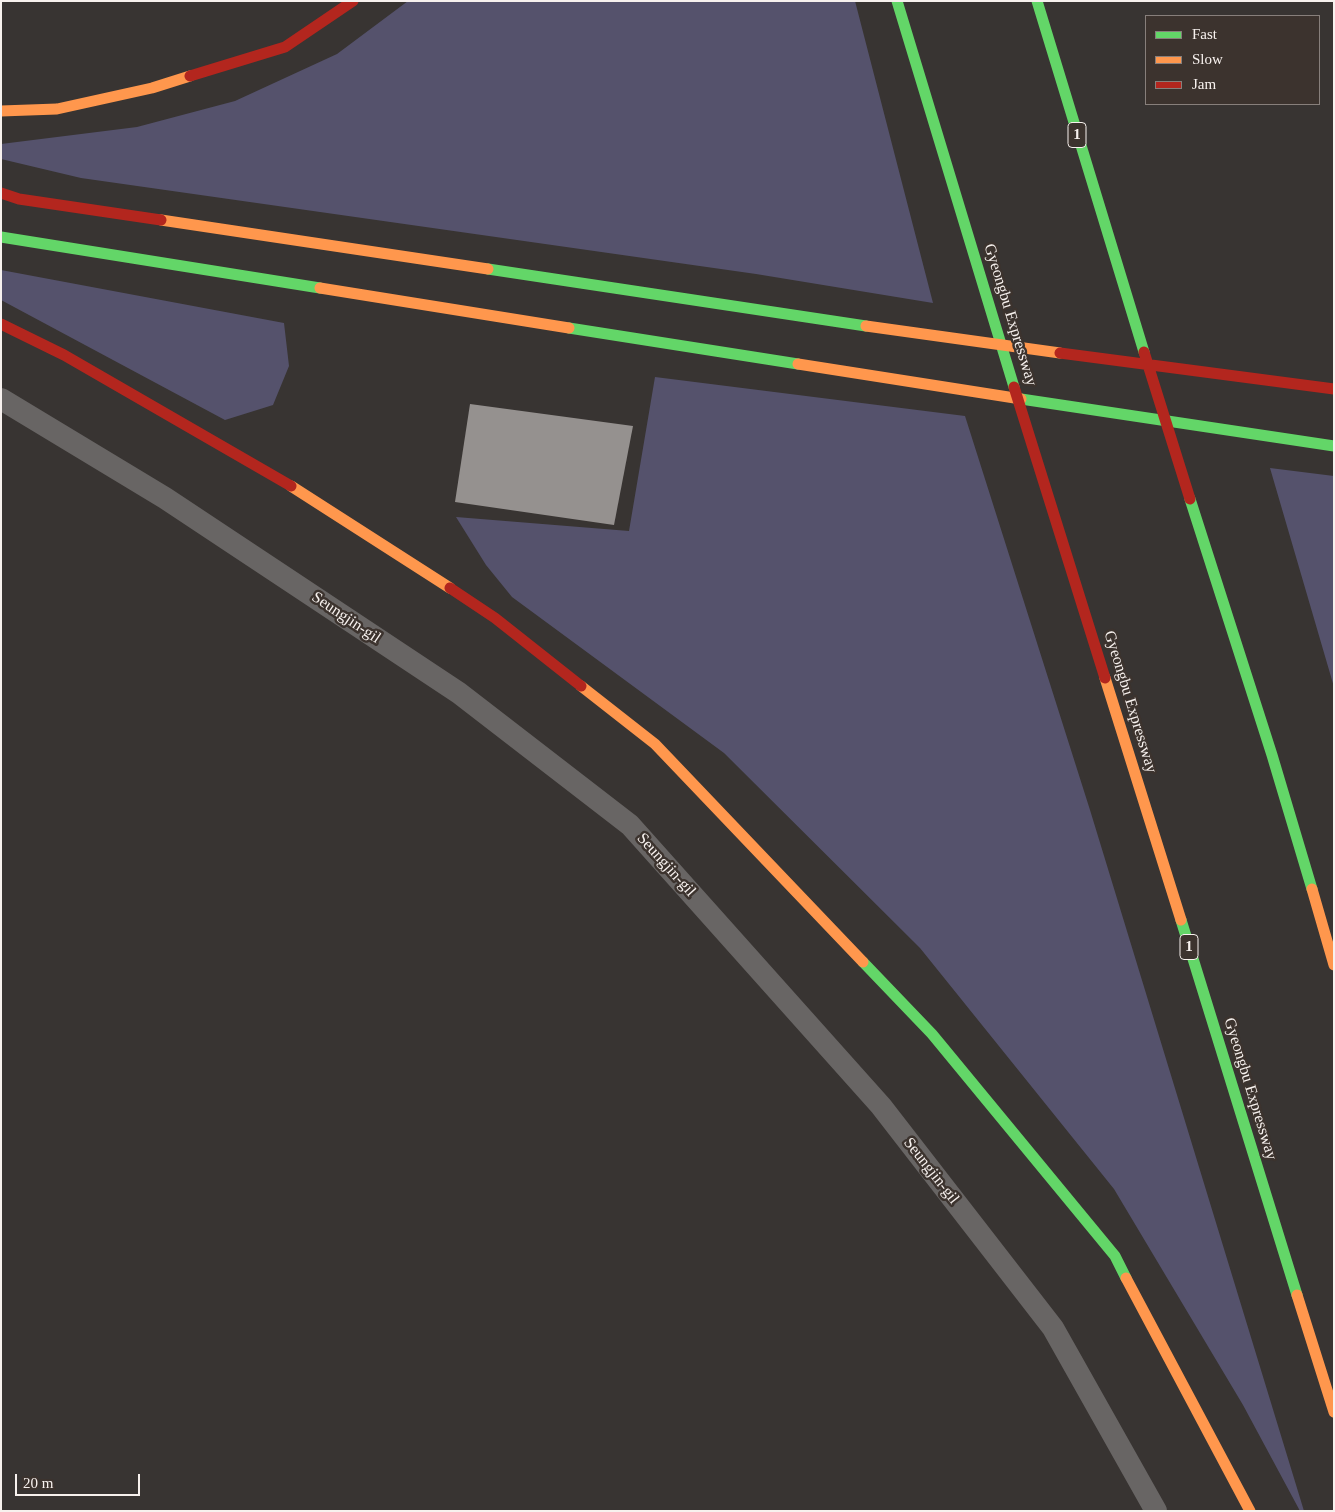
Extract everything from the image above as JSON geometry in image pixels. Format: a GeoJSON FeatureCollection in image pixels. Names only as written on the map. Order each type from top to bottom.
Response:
{"type":"FeatureCollection","features":[{"type":"Feature","properties":{"kind":"highway"},"geometry":{"type":"LineString","coordinates":[[1,111],[57,109],[152,88],[285,47],[353,1]]}},
{"type":"Feature","properties":{"kind":"highway","name":"Gyeongbu Expressway"},"geometry":{"type":"LineString","coordinates":[[897,1],[972,251],[1334,1412]]}},
{"type":"Feature","properties":{"kind":"highway","name":"1"},"geometry":{"type":"LineString","coordinates":[[1037,1],[1117,268],[1272,756],[1334,965]]}},
{"type":"Feature","properties":{"kind":"highway"},"geometry":{"type":"LineString","coordinates":[[1,193],[19,198],[937,337],[1334,389]]}},
{"type":"Feature","properties":{"kind":"highway"},"geometry":{"type":"LineString","coordinates":[[1,237],[960,390],[1334,446]]}},
{"type":"Feature","properties":{"kind":"highway"},"geometry":{"type":"LineString","coordinates":[[1,324],[64,355],[312,498],[495,618],[655,744],[932,1034],[1116,1256],[1250,1511]]}},
{"type":"Feature","properties":{"kind":"highway"},"geometry":{"type":"LineString","coordinates":[[1272,756],[1314,855]]}},
{"type":"Feature","properties":{"kind":"lane","name":"Seungjin-gil"},"geometry":{"type":"LineString","coordinates":[[1,399],[165,498],[459,693],[630,825],[881,1106],[1053,1328],[1156,1511]]}},
{"type":"Feature","properties":{"kind":"shaded area"},"geometry":{"type":"Polygon","coordinates":[[[408,1],[855,1],[933,303],[756,274],[81,178],[1,159],[1,144],[137,127],[235,101],[337,54],[408,1]]]}},
{"type":"Feature","properties":{"kind":"shaded area"},"geometry":{"type":"Polygon","coordinates":[[[1,270],[284,323],[289,366],[273,405],[225,420],[1,300],[1,270]]]}},
{"type":"Feature","properties":{"kind":"shaded area"},"geometry":{"type":"Polygon","coordinates":[[[655,377],[965,416],[1090,810],[1304,1511],[1300,1511],[1243,1405],[1114,1189],[920,948],[724,753],[512,597],[486,565],[456,517],[629,531],[655,377]]]}},
{"type":"Feature","properties":{"kind":"shaded area"},"geometry":{"type":"Polygon","coordinates":[[[1270,468],[1334,476],[1334,687],[1270,468]]]}},
{"type":"Feature","properties":{"kind":"building"},"geometry":{"type":"Polygon","coordinates":[[[470,404],[633,426],[614,525],[455,502],[470,404]]]}},
{"type":"Feature","properties":{"kind":"traffic: fast"},"geometry":{"type":"LineString","coordinates":[[897,1],[1014,387]]}},
{"type":"Feature","properties":{"kind":"traffic: fast"},"geometry":{"type":"LineString","coordinates":[[1037,1],[1144,352]]}},
{"type":"Feature","properties":{"kind":"traffic: fast"},"geometry":{"type":"LineString","coordinates":[[1,237],[320,288]]}},
{"type":"Feature","properties":{"kind":"traffic: fast"},"geometry":{"type":"LineString","coordinates":[[488,269],[866,326]]}},
{"type":"Feature","properties":{"kind":"traffic: fast"},"geometry":{"type":"LineString","coordinates":[[569,328],[798,364]]}},
{"type":"Feature","properties":{"kind":"traffic: fast"},"geometry":{"type":"LineString","coordinates":[[1021,399],[1334,446]]}},
{"type":"Feature","properties":{"kind":"traffic: fast"},"geometry":{"type":"LineString","coordinates":[[1190,499],[1272,755],[1312,889]]}},
{"type":"Feature","properties":{"kind":"traffic: fast"},"geometry":{"type":"LineString","coordinates":[[1181,920],[1297,1295]]}},
{"type":"Feature","properties":{"kind":"traffic: fast"},"geometry":{"type":"LineString","coordinates":[[863,962],[932,1034],[1115,1256],[1126,1278]]}},
{"type":"Feature","properties":{"kind":"traffic: slow"},"geometry":{"type":"LineString","coordinates":[[1,111],[57,109],[152,88],[190,76]]}},
{"type":"Feature","properties":{"kind":"traffic: slow"},"geometry":{"type":"LineString","coordinates":[[161,220],[488,269]]}},
{"type":"Feature","properties":{"kind":"traffic: slow"},"geometry":{"type":"LineString","coordinates":[[320,288],[569,328]]}},
{"type":"Feature","properties":{"kind":"traffic: slow"},"geometry":{"type":"LineString","coordinates":[[866,326],[1060,353]]}},
{"type":"Feature","properties":{"kind":"traffic: slow"},"geometry":{"type":"LineString","coordinates":[[798,364],[1021,399]]}},
{"type":"Feature","properties":{"kind":"traffic: slow"},"geometry":{"type":"LineString","coordinates":[[291,486],[450,588]]}},
{"type":"Feature","properties":{"kind":"traffic: slow"},"geometry":{"type":"LineString","coordinates":[[1105,678],[1181,920]]}},
{"type":"Feature","properties":{"kind":"traffic: slow"},"geometry":{"type":"LineString","coordinates":[[581,686],[655,744],[863,962]]}},
{"type":"Feature","properties":{"kind":"traffic: slow"},"geometry":{"type":"LineString","coordinates":[[1312,889],[1334,965]]}},
{"type":"Feature","properties":{"kind":"traffic: slow"},"geometry":{"type":"LineString","coordinates":[[1126,1278],[1250,1511]]}},
{"type":"Feature","properties":{"kind":"traffic: slow"},"geometry":{"type":"LineString","coordinates":[[1297,1295],[1334,1412]]}},
{"type":"Feature","properties":{"kind":"traffic: jam"},"geometry":{"type":"LineString","coordinates":[[190,76],[285,47],[353,1]]}},
{"type":"Feature","properties":{"kind":"traffic: jam"},"geometry":{"type":"LineString","coordinates":[[1,193],[19,199],[161,220]]}},
{"type":"Feature","properties":{"kind":"traffic: jam"},"geometry":{"type":"LineString","coordinates":[[1,324],[64,355],[291,486]]}},
{"type":"Feature","properties":{"kind":"traffic: jam"},"geometry":{"type":"LineString","coordinates":[[1144,352],[1190,499]]}},
{"type":"Feature","properties":{"kind":"traffic: jam"},"geometry":{"type":"LineString","coordinates":[[1060,353],[1334,389]]}},
{"type":"Feature","properties":{"kind":"traffic: jam"},"geometry":{"type":"LineString","coordinates":[[1014,387],[1105,678]]}},
{"type":"Feature","properties":{"kind":"traffic: jam"},"geometry":{"type":"LineString","coordinates":[[450,588],[495,618],[581,686]]}}]}
